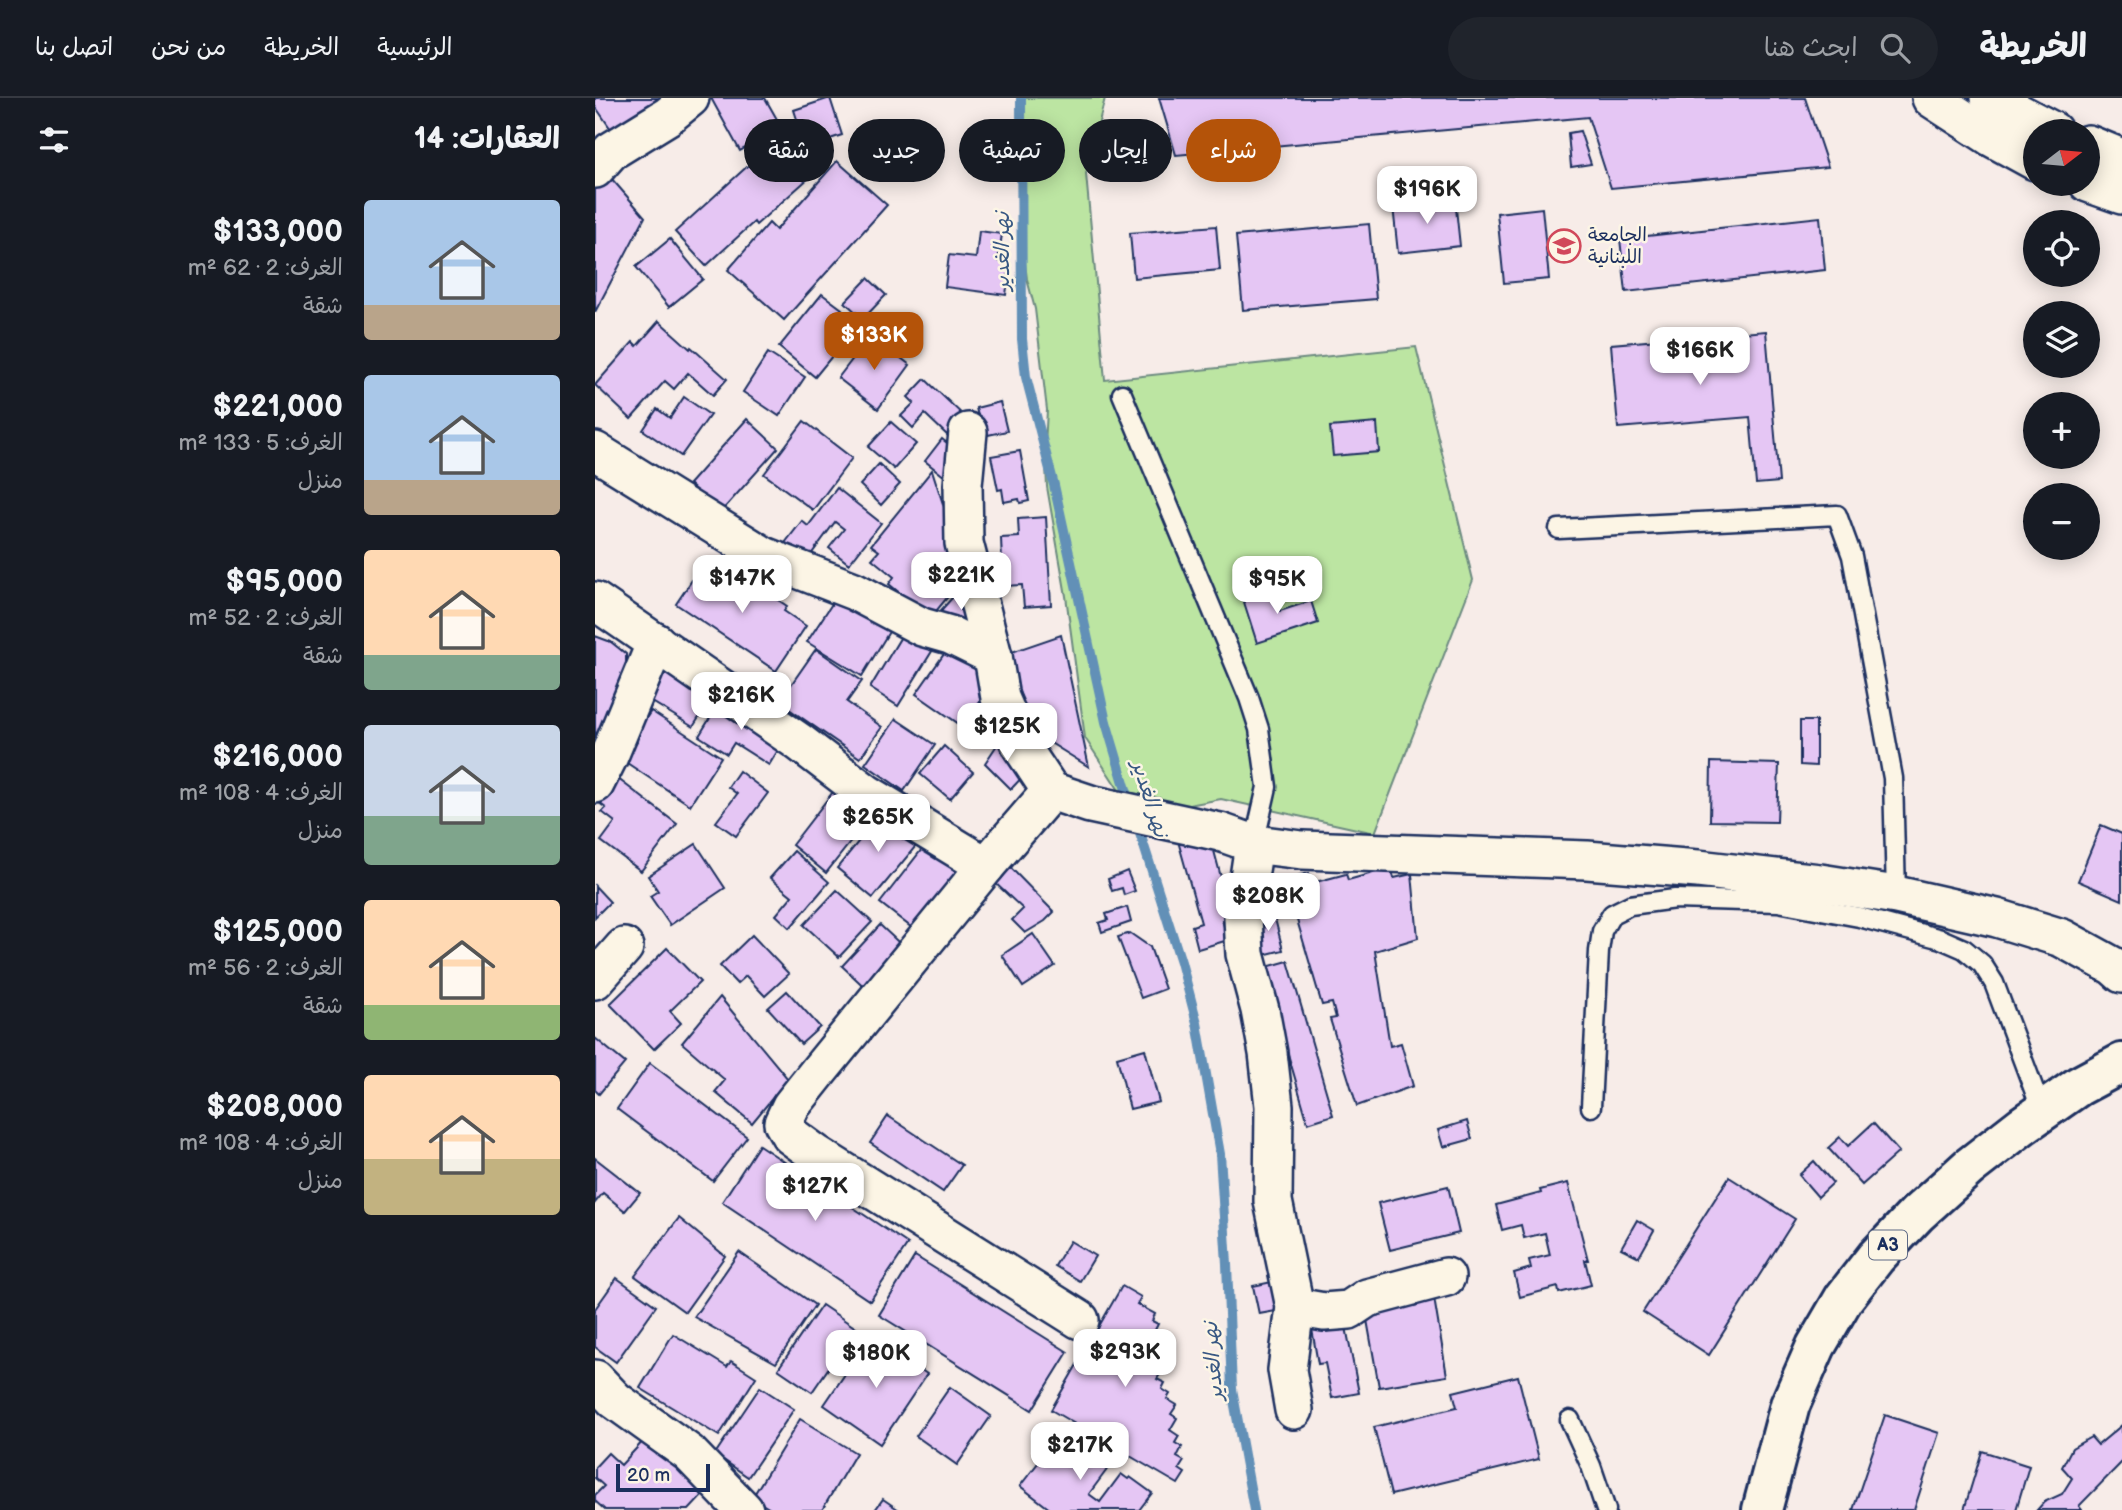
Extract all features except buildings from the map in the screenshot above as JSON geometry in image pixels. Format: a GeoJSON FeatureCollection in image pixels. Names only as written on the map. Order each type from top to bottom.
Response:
{"type":"FeatureCollection","features":[{"type":"Feature","properties":{"kind":"highway","name":"A3"},"geometry":{"type":"LineString","coordinates":[[1762,1510],[1790,1405],[1816,1346],[1844,1298],[1876,1257],[1917,1214],[1969,1167],[2042,1111],[2079,1086],[2122,1063]]}},
{"type":"Feature","properties":{"kind":"street"},"geometry":{"type":"LineString","coordinates":[[595,169],[611,150],[668,116],[689,98]]}},
{"type":"Feature","properties":{"kind":"street"},"geometry":{"type":"LineString","coordinates":[[1931,98],[1991,138],[2023,155]]}},
{"type":"Feature","properties":{"kind":"street"},"geometry":{"type":"LineString","coordinates":[[1990,98],[2030,119]]}},
{"type":"Feature","properties":{"kind":"street"},"geometry":{"type":"LineString","coordinates":[[2100,150],[2122,158]]}},
{"type":"Feature","properties":{"kind":"street"},"geometry":{"type":"LineString","coordinates":[[2100,187],[2122,195]]}},
{"type":"Feature","properties":{"kind":"street"},"geometry":{"type":"LineString","coordinates":[[968,432],[963,485],[964,542],[993,656],[1000,698],[1021,746],[1051,791],[1090,804],[1220,832],[1254,844],[1302,850],[1587,860],[1725,872],[1896,895],[1997,918],[2061,938],[2113,966],[2122,974]]}},
{"type":"Feature","properties":{"kind":"street"},"geometry":{"type":"LineString","coordinates":[[595,452],[764,556],[854,591],[922,627],[950,635],[993,656]]}},
{"type":"Feature","properties":{"kind":"street"},"geometry":{"type":"LineString","coordinates":[[595,601],[788,734],[866,793],[986,866]]}},
{"type":"Feature","properties":{"kind":"street"},"geometry":{"type":"LineString","coordinates":[[595,784],[656,642]]}},
{"type":"Feature","properties":{"kind":"street"},"geometry":{"type":"LineString","coordinates":[[1051,791],[986,866],[818,1072],[791,1106],[783,1123],[790,1135],[816,1154],[1080,1320]]}},
{"type":"Feature","properties":{"kind":"street"},"geometry":{"type":"LineString","coordinates":[[1254,844],[1243,918],[1245,954],[1260,1010],[1274,1106],[1273,1201],[1295,1307],[1287,1370],[1294,1410]]}},
{"type":"Feature","properties":{"kind":"street"},"geometry":{"type":"LineString","coordinates":[[595,980],[624,947]]}},
{"type":"Feature","properties":{"kind":"street"},"geometry":{"type":"LineString","coordinates":[[1295,1307],[1324,1312],[1349,1310],[1367,1298],[1446,1277]]}},
{"type":"Feature","properties":{"kind":"street"},"geometry":{"type":"LineString","coordinates":[[595,1379],[615,1400],[689,1453],[744,1510]]}},
{"type":"Feature","properties":{"kind":"lane"},"geometry":{"type":"LineString","coordinates":[[1122,394],[1249,698],[1259,729],[1267,787],[1254,844]]}},
{"type":"Feature","properties":{"kind":"lane"},"geometry":{"type":"LineString","coordinates":[[1559,528],[1836,515],[1851,556],[1893,778],[1896,895]]}},
{"type":"Feature","properties":{"kind":"lane"},"geometry":{"type":"LineString","coordinates":[[1591,1107],[1602,931],[1612,914],[1630,905],[1675,899],[1778,902],[1859,917],[1941,939],[1964,949],[1982,964],[1994,983],[2042,1111]]}},
{"type":"Feature","properties":{"kind":"lane"},"geometry":{"type":"LineString","coordinates":[[1570,1420],[1591,1466],[1606,1510]]}},
{"type":"Feature","properties":{"kind":"green space"},"geometry":{"type":"Polygon","coordinates":[[[1020,98],[1105,98],[1100,119],[1079,119],[1079,182],[1087,182],[1105,380],[1416,347],[1473,580],[1375,833],[1221,799],[1135,815],[1085,738],[1066,596],[1047,487],[1047,410],[1035,309],[1023,248],[1022,182],[1065,182],[1065,119],[1020,119],[1020,98]]]}},
{"type":"Feature","properties":{"kind":"waterway","name":"نهر الغدير"},"geometry":{"type":"LineString","coordinates":[[1021,98],[1022,339],[1026,377],[1054,485],[1106,722],[1130,803]]}},
{"type":"Feature","properties":{"kind":"waterway","name":"نهر الغدير"},"geometry":{"type":"LineString","coordinates":[[1137,824],[1181,962],[1197,1023],[1220,1154],[1232,1389],[1254,1510]]}},
{"type":"Feature","properties":{"kind":"place","name":"الجامعة اللبنانية"},"geometry":{"type":"Point","coordinates":[1564,246]}}]}
